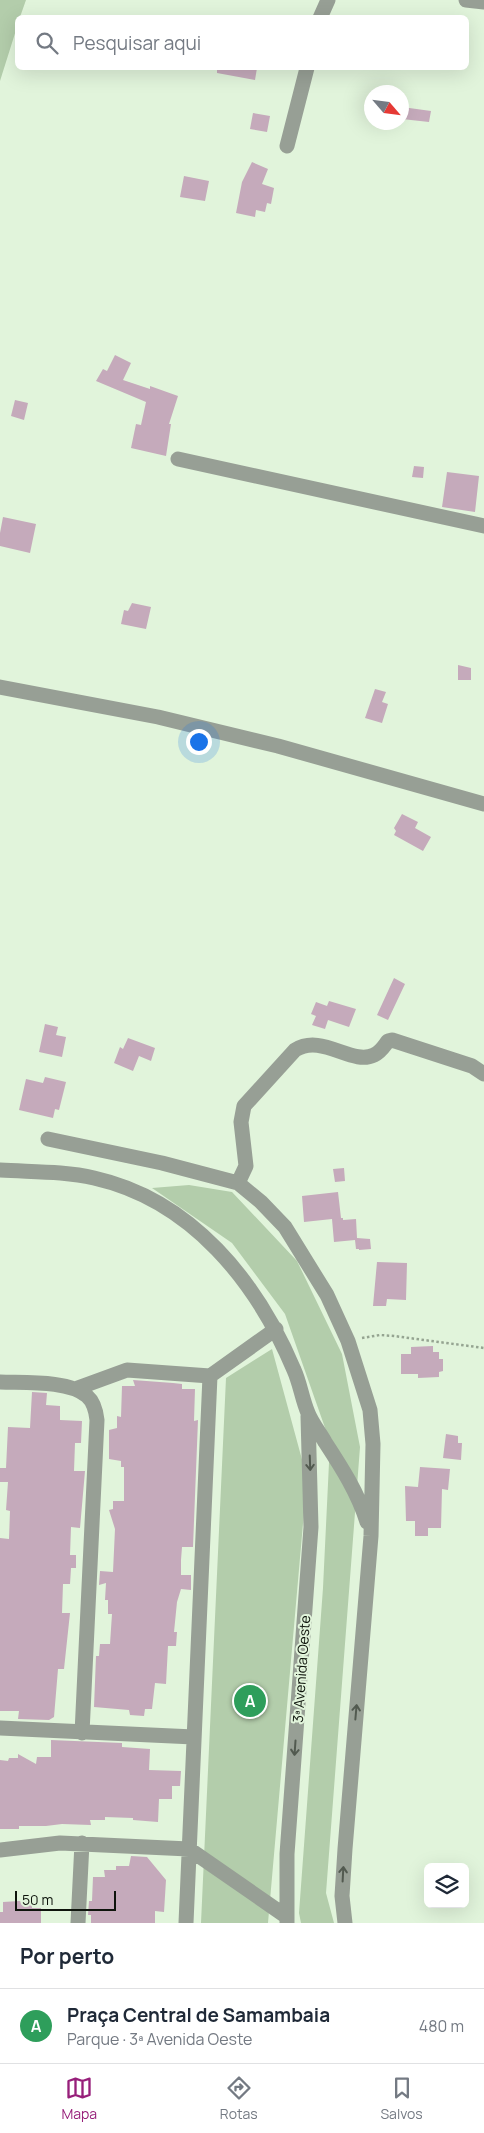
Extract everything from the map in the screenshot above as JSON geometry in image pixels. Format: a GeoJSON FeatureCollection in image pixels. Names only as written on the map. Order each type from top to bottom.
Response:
{"type":"FeatureCollection","features":[{"type":"Feature","properties":{"kind":"street"},"geometry":{"type":"LineString","coordinates":[[321,15],[328,0]]}},
{"type":"Feature","properties":{"kind":"street"},"geometry":{"type":"LineString","coordinates":[[466,0],[484,2]]}},
{"type":"Feature","properties":{"kind":"street"},"geometry":{"type":"LineString","coordinates":[[287,146],[306,70]]}},
{"type":"Feature","properties":{"kind":"street"},"geometry":{"type":"LineString","coordinates":[[178,459],[484,526]]}},
{"type":"Feature","properties":{"kind":"street"},"geometry":{"type":"LineString","coordinates":[[0,687],[158,717],[278,746],[484,804]]}},
{"type":"Feature","properties":{"kind":"street"},"geometry":{"type":"LineString","coordinates":[[238,1184],[246,1166],[241,1122],[244,1106],[295,1050],[302,1046],[315,1044],[365,1057],[380,1052],[388,1041],[392,1040],[472,1066],[484,1074]]}},
{"type":"Feature","properties":{"kind":"street"},"geometry":{"type":"LineString","coordinates":[[48,1139],[162,1163],[238,1184],[262,1202],[285,1228],[327,1295],[348,1341],[370,1410],[373,1444],[371,1536],[342,1896],[346,1923]]}},
{"type":"Feature","properties":{"kind":"street"},"geometry":{"type":"LineString","coordinates":[[0,1170],[94,1178],[140,1193],[172,1210],[207,1238],[240,1272],[276,1329],[295,1372],[308,1415],[352,1484],[362,1505],[371,1536]]}},
{"type":"Feature","properties":{"kind":"street"},"geometry":{"type":"LineString","coordinates":[[75,1389],[126,1370],[210,1376],[276,1329]]}},
{"type":"Feature","properties":{"kind":"street"},"geometry":{"type":"LineString","coordinates":[[186,1923],[210,1376]]}},
{"type":"Feature","properties":{"kind":"street"},"geometry":{"type":"LineString","coordinates":[[0,1382],[63,1385],[75,1389],[92,1401],[97,1420],[82,1733]]}},
{"type":"Feature","properties":{"kind":"street","name":"3ª Avenida Oeste"},"geometry":{"type":"LineString","coordinates":[[287,1920],[287,1854],[310,1536],[308,1415]]}},
{"type":"Feature","properties":{"kind":"street"},"geometry":{"type":"LineString","coordinates":[[0,1728],[194,1737]]}},
{"type":"Feature","properties":{"kind":"street"},"geometry":{"type":"LineString","coordinates":[[0,1850],[60,1843],[189,1849],[287,1920]]}},
{"type":"Feature","properties":{"kind":"street"},"geometry":{"type":"LineString","coordinates":[[78,1923],[82,1843]]}},
{"type":"Feature","properties":{"kind":"path"},"geometry":{"type":"LineString","coordinates":[[348,1341],[380,1335],[484,1348]]}},
{"type":"Feature","properties":{"kind":"green space"},"geometry":{"type":"Polygon","coordinates":[[[0,0],[26,0],[21,15],[15,15],[15,33],[0,81],[0,0]]]}},
{"type":"Feature","properties":{"kind":"green space"},"geometry":{"type":"Polygon","coordinates":[[[189,1185],[232,1192],[297,1261],[342,1354],[360,1447],[326,1893],[334,1923],[301,1923],[299,1913],[323,1588],[330,1442],[285,1314],[232,1243],[152,1188],[189,1185]]]}},
{"type":"Feature","properties":{"kind":"green space"},"geometry":{"type":"Polygon","coordinates":[[[272,1349],[307,1478],[268,1923],[201,1923],[226,1378],[272,1349]]]}},
{"type":"Feature","properties":{"kind":"building"},"geometry":{"type":"Polygon","coordinates":[[[217,70],[257,70],[255,80],[217,73],[217,70]]]}},
{"type":"Feature","properties":{"kind":"building"},"geometry":{"type":"Polygon","coordinates":[[[409,108],[431,111],[429,122],[409,120],[409,108]]]}},
{"type":"Feature","properties":{"kind":"building"},"geometry":{"type":"Polygon","coordinates":[[[253,113],[270,116],[267,132],[250,129],[253,113]]]}},
{"type":"Feature","properties":{"kind":"building"},"geometry":{"type":"Polygon","coordinates":[[[252,162],[268,169],[262,184],[274,188],[271,204],[267,203],[265,212],[256,210],[255,217],[236,213],[242,182],[252,162]]]}},
{"type":"Feature","properties":{"kind":"building"},"geometry":{"type":"Polygon","coordinates":[[[184,176],[209,181],[205,201],[180,197],[184,176]]]}},
{"type":"Feature","properties":{"kind":"building"},"geometry":{"type":"Polygon","coordinates":[[[115,355],[131,363],[123,380],[150,389],[150,386],[178,396],[169,424],[171,424],[166,456],[131,448],[136,424],[141,425],[146,402],[96,381],[103,369],[107,371],[115,355]]]}},
{"type":"Feature","properties":{"kind":"building"},"geometry":{"type":"Polygon","coordinates":[[[15,400],[28,403],[24,420],[11,416],[15,400]]]}},
{"type":"Feature","properties":{"kind":"building"},"geometry":{"type":"Polygon","coordinates":[[[414,466],[424,467],[423,478],[412,477],[414,466]]]}},
{"type":"Feature","properties":{"kind":"building"},"geometry":{"type":"Polygon","coordinates":[[[447,472],[479,476],[475,512],[442,507],[447,472]]]}},
{"type":"Feature","properties":{"kind":"building"},"geometry":{"type":"Polygon","coordinates":[[[3,517],[36,524],[30,553],[0,546],[3,517]]]}},
{"type":"Feature","properties":{"kind":"building"},"geometry":{"type":"Polygon","coordinates":[[[132,603],[151,607],[146,629],[121,624],[124,610],[128,611],[132,603]]]}},
{"type":"Feature","properties":{"kind":"building"},"geometry":{"type":"Polygon","coordinates":[[[458,665],[471,668],[471,680],[458,680],[458,665]]]}},
{"type":"Feature","properties":{"kind":"building"},"geometry":{"type":"Polygon","coordinates":[[[375,689],[386,692],[382,702],[388,704],[382,723],[365,718],[375,689]]]}},
{"type":"Feature","properties":{"kind":"building"},"geometry":{"type":"Polygon","coordinates":[[[402,814],[418,822],[415,828],[431,837],[423,851],[394,835],[396,831],[394,828],[402,814]]]}},
{"type":"Feature","properties":{"kind":"building"},"geometry":{"type":"Polygon","coordinates":[[[394,978],[405,984],[388,1020],[377,1015],[394,978]]]}},
{"type":"Feature","properties":{"kind":"building"},"geometry":{"type":"Polygon","coordinates":[[[329,1001],[356,1009],[349,1027],[328,1020],[325,1029],[312,1025],[316,1016],[311,1014],[316,1002],[327,1006],[329,1001]]]}},
{"type":"Feature","properties":{"kind":"building"},"geometry":{"type":"Polygon","coordinates":[[[45,1024],[58,1027],[56,1035],[66,1037],[62,1057],[39,1052],[45,1024]]]}},
{"type":"Feature","properties":{"kind":"building"},"geometry":{"type":"Polygon","coordinates":[[[128,1038],[155,1048],[151,1061],[139,1056],[133,1071],[114,1063],[120,1047],[123,1049],[128,1038]]]}},
{"type":"Feature","properties":{"kind":"building"},"geometry":{"type":"Polygon","coordinates":[[[45,1077],[66,1082],[59,1110],[55,1109],[53,1118],[19,1110],[26,1079],[43,1083],[45,1077]]]}},
{"type":"Feature","properties":{"kind":"building"},"geometry":{"type":"Polygon","coordinates":[[[344,1168],[345,1181],[335,1182],[333,1169],[344,1168]]]}},
{"type":"Feature","properties":{"kind":"building"},"geometry":{"type":"Polygon","coordinates":[[[338,1192],[341,1218],[343,1220],[356,1219],[357,1238],[370,1239],[371,1249],[356,1249],[355,1240],[334,1242],[332,1219],[304,1222],[302,1196],[338,1192]]]}},
{"type":"Feature","properties":{"kind":"building"},"geometry":{"type":"Polygon","coordinates":[[[377,1262],[407,1263],[406,1300],[387,1299],[386,1306],[373,1306],[377,1262]]]}},
{"type":"Feature","properties":{"kind":"building"},"geometry":{"type":"Polygon","coordinates":[[[433,1346],[433,1352],[439,1352],[439,1359],[443,1359],[443,1371],[439,1372],[439,1377],[418,1378],[418,1374],[401,1374],[401,1354],[411,1354],[411,1347],[433,1346]]]}},
{"type":"Feature","properties":{"kind":"building"},"geometry":{"type":"Polygon","coordinates":[[[133,1380],[182,1384],[182,1389],[195,1389],[194,1421],[198,1420],[193,1547],[182,1547],[181,1560],[181,1575],[191,1575],[191,1590],[181,1589],[177,1602],[174,1632],[177,1632],[176,1646],[168,1646],[166,1684],[155,1683],[152,1709],[145,1709],[144,1716],[130,1715],[129,1710],[94,1707],[96,1656],[99,1656],[100,1644],[110,1644],[112,1614],[108,1614],[108,1600],[105,1600],[106,1583],[99,1585],[100,1571],[113,1572],[115,1529],[109,1510],[113,1509],[113,1501],[124,1501],[124,1467],[121,1467],[121,1461],[109,1459],[109,1430],[117,1428],[117,1416],[121,1417],[122,1386],[135,1386],[133,1380]]]}},
{"type":"Feature","properties":{"kind":"building"},"geometry":{"type":"Polygon","coordinates":[[[32,1392],[47,1393],[46,1405],[60,1406],[60,1420],[82,1421],[81,1443],[75,1443],[74,1471],[85,1471],[80,1528],[71,1527],[70,1555],[76,1555],[76,1568],[71,1568],[70,1584],[63,1584],[62,1613],[70,1613],[64,1669],[58,1669],[54,1717],[49,1720],[18,1719],[19,1711],[0,1711],[0,1538],[9,1539],[10,1511],[6,1510],[8,1482],[0,1482],[0,1468],[6,1468],[8,1427],[30,1428],[32,1392]]]}},
{"type":"Feature","properties":{"kind":"building"},"geometry":{"type":"Polygon","coordinates":[[[446,1434],[458,1436],[458,1443],[462,1443],[461,1460],[443,1458],[446,1434]]]}},
{"type":"Feature","properties":{"kind":"building"},"geometry":{"type":"Polygon","coordinates":[[[420,1467],[450,1469],[448,1490],[442,1489],[441,1528],[428,1528],[428,1536],[415,1536],[415,1521],[406,1521],[405,1486],[418,1487],[420,1467]]]}},
{"type":"Feature","properties":{"kind":"building"},"geometry":{"type":"Polygon","coordinates":[[[51,1740],[122,1743],[122,1747],[150,1749],[149,1770],[181,1771],[180,1786],[172,1786],[172,1799],[159,1799],[158,1822],[133,1820],[133,1818],[105,1817],[105,1820],[90,1820],[91,1825],[62,1824],[19,1826],[19,1829],[0,1829],[0,1760],[8,1761],[9,1758],[18,1758],[18,1754],[36,1764],[37,1757],[51,1757],[51,1740]]]}},
{"type":"Feature","properties":{"kind":"building"},"geometry":{"type":"Polygon","coordinates":[[[131,1856],[147,1857],[166,1880],[164,1912],[155,1911],[155,1923],[91,1923],[91,1915],[88,1915],[89,1901],[92,1901],[93,1877],[105,1877],[104,1870],[116,1870],[116,1866],[129,1866],[131,1856]]]}},
{"type":"Feature","properties":{"kind":"building"},"geometry":{"type":"Polygon","coordinates":[[[3,1902],[32,1902],[32,1908],[41,1908],[41,1923],[0,1923],[0,1912],[3,1912],[3,1902]]]}},
{"type":"Feature","properties":{"kind":"place","name":"Praça Central de Samambaia"},"geometry":{"type":"Point","coordinates":[250,1701]}}]}
